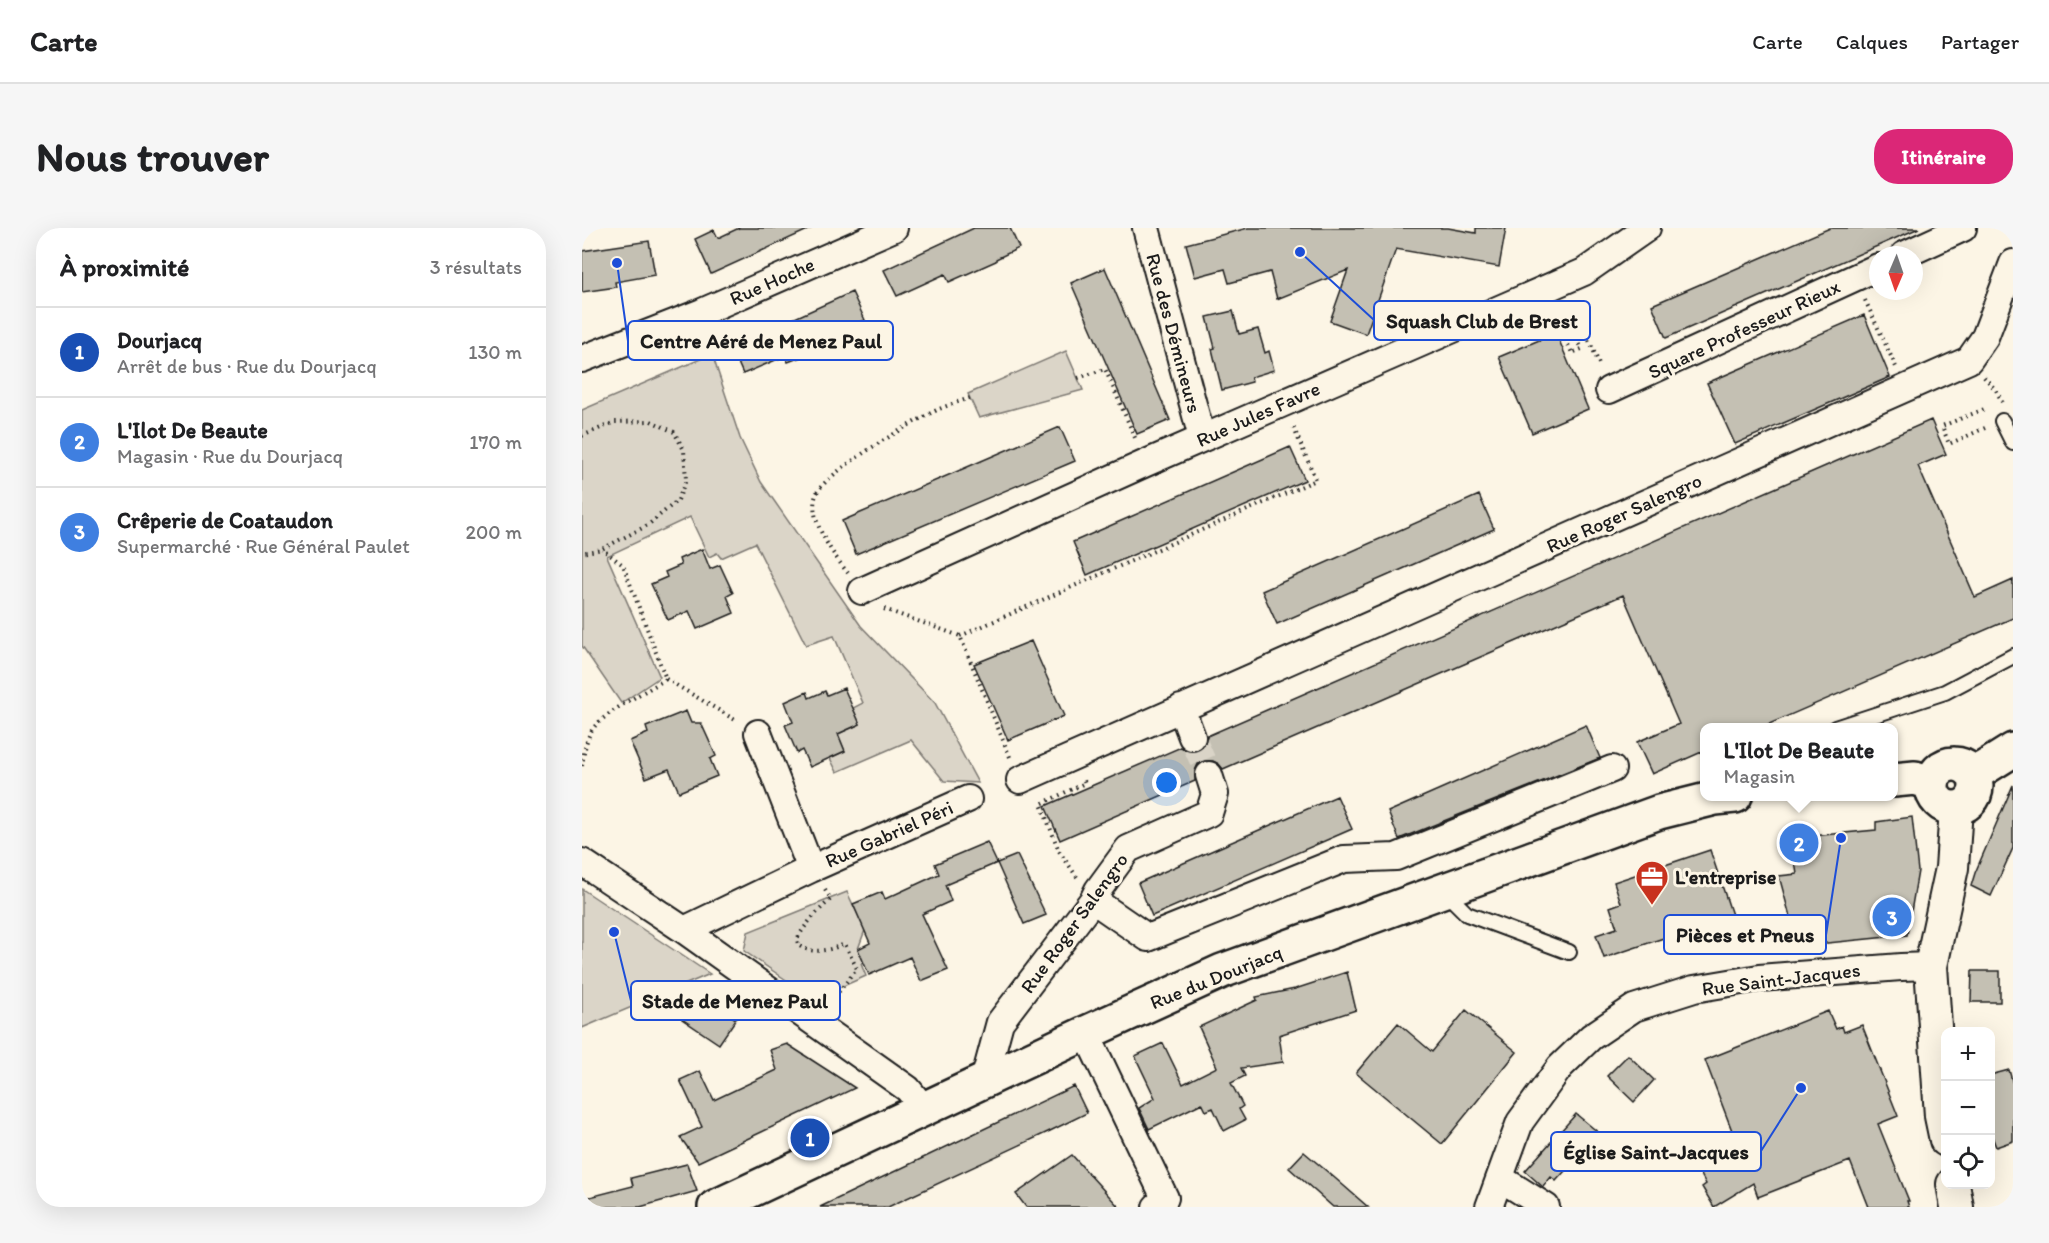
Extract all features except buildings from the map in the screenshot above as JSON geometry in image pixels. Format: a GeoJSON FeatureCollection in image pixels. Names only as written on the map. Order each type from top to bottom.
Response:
{"type":"FeatureCollection","features":[{"type":"Feature","properties":{"kind":"main road"},"geometry":{"type":"LineString","coordinates":[[1973,775],[2013,750]]}},
{"type":"Feature","properties":{"kind":"main road"},"geometry":{"type":"LineString","coordinates":[[1949,764],[1958,764],[1967,768],[1973,775],[1976,785],[1973,796],[1966,804],[1956,808],[1943,806],[1934,796],[1932,783],[1935,774],[1941,768],[1949,764]]}},
{"type":"Feature","properties":{"kind":"main road"},"geometry":{"type":"LineString","coordinates":[[1898,780],[1915,778],[1932,783]]}},
{"type":"Feature","properties":{"kind":"main road","name":"Rue du Dourjacq"},"geometry":{"type":"LineString","coordinates":[[715,1207],[1222,971],[1659,812],[1705,801]]}},
{"type":"Feature","properties":{"kind":"street","name":"Rue Hoche"},"geometry":{"type":"LineString","coordinates":[[582,359],[702,312],[894,228]]}},
{"type":"Feature","properties":{"kind":"street","name":"Rue des Démineurs"},"geometry":{"type":"LineString","coordinates":[[1146,228],[1202,438]]}},
{"type":"Feature","properties":{"kind":"street","name":"Rue Jules Favre"},"geometry":{"type":"LineString","coordinates":[[862,591],[1202,438],[1584,272],[1647,228]]}},
{"type":"Feature","properties":{"kind":"street"},"geometry":{"type":"LineString","coordinates":[[1923,246],[1963,228]]}},
{"type":"Feature","properties":{"kind":"street"},"geometry":{"type":"LineString","coordinates":[[1969,360],[1985,337],[2013,263]]}},
{"type":"Feature","properties":{"kind":"street","name":"Square Professeur Rieux"},"geometry":{"type":"LineString","coordinates":[[1609,390],[1869,271]]}},
{"type":"Feature","properties":{"kind":"street","name":"Rue Roger Salengro"},"geometry":{"type":"LineString","coordinates":[[1020,780],[1969,360]]}},
{"type":"Feature","properties":{"kind":"street"},"geometry":{"type":"LineString","coordinates":[[1181,708],[1192,737]]}},
{"type":"Feature","properties":{"kind":"street","name":"Rue Gabriel Péri"},"geometry":{"type":"LineString","coordinates":[[758,733],[810,869]]}},
{"type":"Feature","properties":{"kind":"street"},"geometry":{"type":"LineString","coordinates":[[1093,900],[1148,938],[1344,859],[1396,857],[1612,769]]}},
{"type":"Feature","properties":{"kind":"street","name":"Rue Roger Salengro"},"geometry":{"type":"LineString","coordinates":[[984,1081],[1000,1022],[1093,900],[1128,849],[1209,813],[1215,794],[1209,775]]}},
{"type":"Feature","properties":{"kind":"street","name":"Rue Gabriel Péri"},"geometry":{"type":"LineString","coordinates":[[684,930],[810,869],[968,799]]}},
{"type":"Feature","properties":{"kind":"street"},"geometry":{"type":"LineString","coordinates":[[1945,1135],[1941,1116],[1932,966],[1952,868],[1956,808]]}},
{"type":"Feature","properties":{"kind":"street"},"geometry":{"type":"LineString","coordinates":[[582,862],[684,930],[908,1089],[924,1109]]}},
{"type":"Feature","properties":{"kind":"street","name":"Rue Saint-Jacques"},"geometry":{"type":"LineString","coordinates":[[1489,1207],[1520,1122],[1560,1068],[1591,1037],[1635,1008],[1694,989],[1759,978],[1932,966]]}},
{"type":"Feature","properties":{"kind":"street"},"geometry":{"type":"LineString","coordinates":[[1086,1033],[1165,1198],[1156,1207]]}},
{"type":"Feature","properties":{"kind":"street"},"geometry":{"type":"LineString","coordinates":[[1500,1178],[1546,1207]]}},
{"type":"Feature","properties":{"kind":"street"},"geometry":{"type":"LineString","coordinates":[[1954,1189],[1957,1207]]}},
{"type":"Feature","properties":{"kind":"lane"},"geometry":{"type":"LineString","coordinates":[[2002,421],[2013,443]]}},
{"type":"Feature","properties":{"kind":"lane"},"geometry":{"type":"LineString","coordinates":[[1850,723],[1946,692],[2013,656]]}},
{"type":"Feature","properties":{"kind":"lane"},"geometry":{"type":"LineString","coordinates":[[1444,890],[1467,915],[1569,952]]}},
{"type":"Feature","properties":{"kind":"path"},"geometry":{"type":"LineString","coordinates":[[1869,306],[1906,388]]}},
{"type":"Feature","properties":{"kind":"path"},"geometry":{"type":"LineString","coordinates":[[1557,321],[1572,353],[1582,349],[1571,325],[1581,321],[1595,353]]}},
{"type":"Feature","properties":{"kind":"path"},"geometry":{"type":"LineString","coordinates":[[1969,360],[1996,390],[2002,402],[1942,426],[1949,444],[2002,421]]}},
{"type":"Feature","properties":{"kind":"path"},"geometry":{"type":"LineString","coordinates":[[1078,378],[1105,369],[1146,463]]}},
{"type":"Feature","properties":{"kind":"path"},"geometry":{"type":"LineString","coordinates":[[970,398],[939,409],[832,474],[816,494],[815,511],[820,531],[837,560],[873,605],[960,636],[1316,480],[1283,403]]}},
{"type":"Feature","properties":{"kind":"path"},"geometry":{"type":"LineString","coordinates":[[582,436],[615,422],[651,421],[674,432],[684,450],[686,480],[678,500],[648,525],[602,549],[582,554]]}},
{"type":"Feature","properties":{"kind":"path"},"geometry":{"type":"LineString","coordinates":[[602,549],[623,565],[666,679],[758,733]]}},
{"type":"Feature","properties":{"kind":"path"},"geometry":{"type":"LineString","coordinates":[[960,636],[1020,780]]}},
{"type":"Feature","properties":{"kind":"path"},"geometry":{"type":"LineString","coordinates":[[582,766],[584,750],[594,727],[666,679]]}},
{"type":"Feature","properties":{"kind":"path"},"geometry":{"type":"LineString","coordinates":[[1059,851],[1041,804],[1085,783],[1075,757]]}},
{"type":"Feature","properties":{"kind":"path"},"geometry":{"type":"LineString","coordinates":[[810,869],[831,898],[802,930],[797,939],[798,945],[806,950],[819,951],[845,945],[857,969],[814,1022]]}},
{"type":"Feature","properties":{"kind":"shaded area"},"geometry":{"type":"Polygon","coordinates":[[[1066,351],[1083,390],[979,418],[968,394],[1066,351]]]}},
{"type":"Feature","properties":{"kind":"shaded area"},"geometry":{"type":"Polygon","coordinates":[[[712,354],[740,438],[761,482],[861,626],[935,703],[978,783],[944,781],[911,740],[837,772],[830,758],[845,751],[838,734],[860,724],[853,708],[863,703],[834,636],[806,645],[755,543],[721,558],[717,553],[709,557],[690,517],[607,556],[660,677],[621,703],[582,646],[582,410],[712,354]]]}},
{"type":"Feature","properties":{"kind":"shaded area"},"geometry":{"type":"Polygon","coordinates":[[[582,889],[710,974],[582,1028],[582,889]]]}},
{"type":"Feature","properties":{"kind":"shaded area"},"geometry":{"type":"Polygon","coordinates":[[[847,892],[865,930],[858,949],[864,962],[861,964],[866,976],[814,999],[744,951],[748,932],[847,892]]]}},
{"type":"Feature","properties":{"kind":"tunnel"},"geometry":{"type":"LineString","coordinates":[[1192,737],[1209,775]]}},
{"type":"Feature","properties":{"kind":"place","name":"Squash Club de Brest"},"geometry":{"type":"Point","coordinates":[1300,252]}},
{"type":"Feature","properties":{"kind":"place","name":"Centre Aéré de Menez Paul"},"geometry":{"type":"Point","coordinates":[617,263]}},
{"type":"Feature","properties":{"kind":"place","name":"Pièces et Pneus"},"geometry":{"type":"Point","coordinates":[1841,838]}},
{"type":"Feature","properties":{"kind":"place","name":"L'Ilot De Beaute"},"geometry":{"type":"Point","coordinates":[1799,843]}},
{"type":"Feature","properties":{"kind":"place","name":"L'entreprise"},"geometry":{"type":"Point","coordinates":[1652,906]}},
{"type":"Feature","properties":{"kind":"place","name":"Crêperie de Coataudon"},"geometry":{"type":"Point","coordinates":[1892,917]}},
{"type":"Feature","properties":{"kind":"place","name":"Stade de Menez Paul"},"geometry":{"type":"Point","coordinates":[614,932]}},
{"type":"Feature","properties":{"kind":"place","name":"Église Saint-Jacques"},"geometry":{"type":"Point","coordinates":[1801,1088]}},
{"type":"Feature","properties":{"kind":"place","name":"Dourjacq"},"geometry":{"type":"Point","coordinates":[810,1138]}}]}
